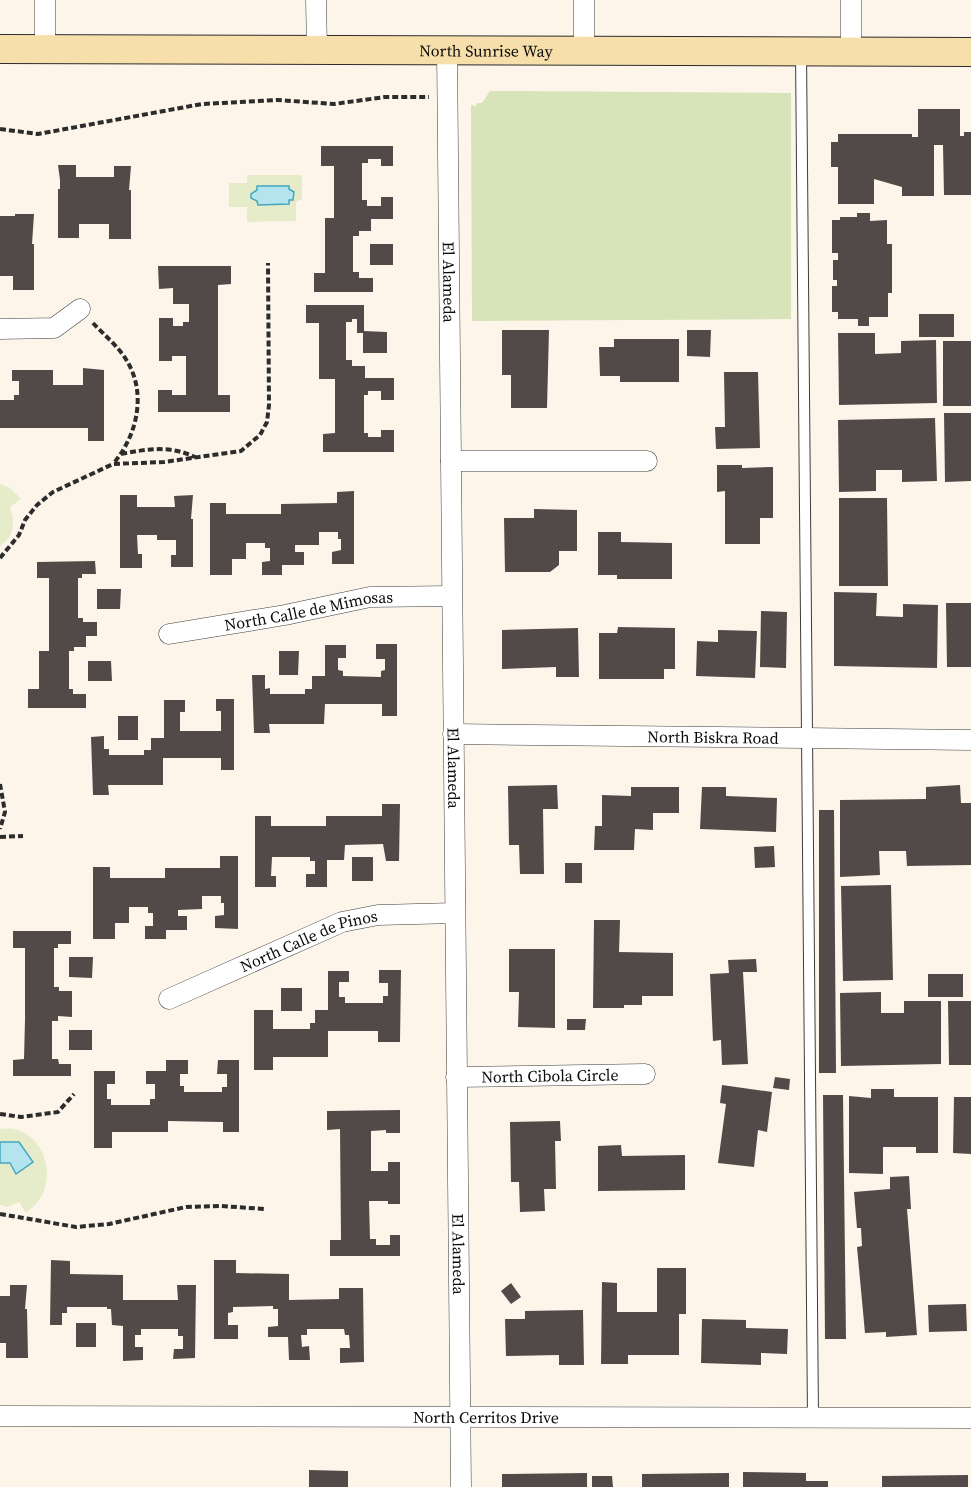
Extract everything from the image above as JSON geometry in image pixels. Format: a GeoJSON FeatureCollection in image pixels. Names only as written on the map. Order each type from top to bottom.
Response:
{"type":"FeatureCollection","features":[{"type":"Feature","properties":{"kind":"main road","name":"North Sunrise Way"},"geometry":{"type":"LineString","coordinates":[[0,49],[971,52]]}},
{"type":"Feature","properties":{"kind":"street"},"geometry":{"type":"LineString","coordinates":[[45,0],[45,49]]}},
{"type":"Feature","properties":{"kind":"street"},"geometry":{"type":"LineString","coordinates":[[316,0],[316,50]]}},
{"type":"Feature","properties":{"kind":"street"},"geometry":{"type":"LineString","coordinates":[[584,0],[584,51]]}},
{"type":"Feature","properties":{"kind":"street"},"geometry":{"type":"LineString","coordinates":[[851,0],[851,52]]}},
{"type":"Feature","properties":{"kind":"street","name":"El Alameda"},"geometry":{"type":"LineString","coordinates":[[447,50],[461,1487]]}},
{"type":"Feature","properties":{"kind":"street"},"geometry":{"type":"LineString","coordinates":[[0,329],[54,328],[80,309]]}},
{"type":"Feature","properties":{"kind":"street"},"geometry":{"type":"LineString","coordinates":[[451,461],[647,460]]}},
{"type":"Feature","properties":{"kind":"street","name":"North Calle de Mimosas"},"geometry":{"type":"LineString","coordinates":[[169,634],[285,615],[370,597],[452,596]]}},
{"type":"Feature","properties":{"kind":"street","name":"North Biskra Road"},"geometry":{"type":"LineString","coordinates":[[453,734],[971,740]]}},
{"type":"Feature","properties":{"kind":"street","name":"North Calle de Pinos"},"geometry":{"type":"LineString","coordinates":[[169,999],[342,922],[378,915],[455,913]]}},
{"type":"Feature","properties":{"kind":"street","name":"North Cibola Circle"},"geometry":{"type":"LineString","coordinates":[[456,1077],[645,1074]]}},
{"type":"Feature","properties":{"kind":"street","name":"North Cerritos Drive"},"geometry":{"type":"LineString","coordinates":[[0,1416],[971,1418]]}},
{"type":"Feature","properties":{"kind":"lane"},"geometry":{"type":"LineString","coordinates":[[801,51],[813,1418]]}},
{"type":"Feature","properties":{"kind":"path"},"geometry":{"type":"LineString","coordinates":[[0,129],[38,134],[202,104],[278,100],[334,104],[385,97],[447,98]]}},
{"type":"Feature","properties":{"kind":"path"},"geometry":{"type":"LineString","coordinates":[[0,558],[19,535],[25,520],[37,505],[54,492],[113,464],[164,462],[241,451],[260,435],[267,422],[269,405],[268,263]]}},
{"type":"Feature","properties":{"kind":"path"},"geometry":{"type":"LineString","coordinates":[[80,309],[127,360],[135,378],[138,412],[126,448],[113,464]]}},
{"type":"Feature","properties":{"kind":"path"},"geometry":{"type":"LineString","coordinates":[[121,454],[142,450],[178,449],[195,457]]}},
{"type":"Feature","properties":{"kind":"path"},"geometry":{"type":"LineString","coordinates":[[0,784],[5,812],[0,829]]}},
{"type":"Feature","properties":{"kind":"path"},"geometry":{"type":"LineString","coordinates":[[0,837],[23,836]]}},
{"type":"Feature","properties":{"kind":"path"},"geometry":{"type":"LineString","coordinates":[[0,1114],[21,1117],[58,1112],[74,1094]]}},
{"type":"Feature","properties":{"kind":"path"},"geometry":{"type":"LineString","coordinates":[[0,1214],[76,1227],[109,1224],[186,1207],[221,1206],[264,1209]]}},
{"type":"Feature","properties":{"kind":"green space"},"geometry":{"type":"Polygon","coordinates":[[[490,91],[791,93],[791,319],[472,321],[471,105],[476,106],[477,103],[482,103],[490,91]]]}},
{"type":"Feature","properties":{"kind":"green space"},"geometry":{"type":"Polygon","coordinates":[[[247,175],[302,175],[302,199],[296,202],[296,221],[247,222],[247,207],[229,207],[229,183],[247,183],[247,175]]]}},
{"type":"Feature","properties":{"kind":"green space"},"geometry":{"type":"Polygon","coordinates":[[[0,484],[10,488],[21,499],[10,507],[13,518],[11,533],[0,546],[0,484]]]}},
{"type":"Feature","properties":{"kind":"green space"},"geometry":{"type":"Polygon","coordinates":[[[0,1129],[12,1129],[25,1133],[40,1148],[44,1158],[47,1179],[44,1189],[39,1201],[26,1213],[19,1202],[7,1207],[0,1205],[0,1129]]]}},
{"type":"Feature","properties":{"kind":"water"},"geometry":{"type":"Polygon","coordinates":[[[257,186],[289,186],[289,189],[294,192],[293,200],[289,200],[289,204],[258,205],[257,201],[251,198],[257,186]]]}},
{"type":"Feature","properties":{"kind":"water"},"geometry":{"type":"Polygon","coordinates":[[[0,1142],[19,1142],[33,1162],[16,1174],[10,1163],[0,1163],[0,1142]]]}},
{"type":"Feature","properties":{"kind":"building"},"geometry":{"type":"Polygon","coordinates":[[[918,109],[960,109],[960,136],[964,136],[964,132],[971,132],[971,195],[944,195],[943,145],[934,145],[934,196],[902,196],[902,187],[874,179],[874,204],[838,204],[838,167],[831,167],[831,142],[838,142],[838,134],[912,134],[912,137],[918,137],[918,109]]]}},
{"type":"Feature","properties":{"kind":"building"},"geometry":{"type":"Polygon","coordinates":[[[321,146],[393,146],[393,166],[381,166],[381,159],[368,159],[368,163],[362,163],[362,200],[367,200],[367,206],[381,206],[381,197],[393,197],[393,219],[371,219],[371,231],[359,231],[359,236],[353,236],[353,272],[359,272],[359,278],[373,278],[373,292],[314,292],[314,273],[325,273],[325,218],[334,218],[334,166],[321,166],[321,146]]]}},
{"type":"Feature","properties":{"kind":"building"},"geometry":{"type":"Polygon","coordinates":[[[58,165],[76,165],[76,177],[114,177],[114,166],[131,166],[129,190],[131,190],[131,239],[109,239],[109,224],[79,224],[79,238],[58,238],[60,180],[58,165]]]}},
{"type":"Feature","properties":{"kind":"building"},"geometry":{"type":"Polygon","coordinates":[[[857,213],[870,213],[870,221],[887,220],[887,244],[892,244],[892,293],[888,293],[888,317],[869,317],[869,326],[858,326],[858,319],[838,319],[838,312],[832,312],[832,286],[837,286],[837,280],[833,280],[833,260],[838,260],[838,253],[832,253],[832,220],[840,220],[840,217],[857,217],[857,213]]]}},
{"type":"Feature","properties":{"kind":"building"},"geometry":{"type":"Polygon","coordinates":[[[15,214],[34,214],[32,244],[34,244],[34,290],[13,290],[13,276],[0,276],[0,216],[15,216],[15,214]]]}},
{"type":"Feature","properties":{"kind":"building"},"geometry":{"type":"Polygon","coordinates":[[[370,244],[393,244],[393,265],[370,265],[370,244]]]}},
{"type":"Feature","properties":{"kind":"building"},"geometry":{"type":"Polygon","coordinates":[[[158,266],[231,266],[231,284],[218,285],[218,395],[230,395],[230,412],[158,412],[158,390],[172,390],[172,395],[186,395],[186,356],[172,356],[172,361],[159,361],[159,318],[173,318],[173,326],[183,326],[183,322],[189,322],[189,304],[173,304],[173,288],[159,289],[158,266]]]}},
{"type":"Feature","properties":{"kind":"building"},"geometry":{"type":"Polygon","coordinates":[[[306,305],[364,305],[364,331],[387,332],[387,353],[363,353],[363,333],[357,333],[357,319],[346,322],[346,360],[352,360],[352,366],[365,366],[365,378],[394,378],[394,400],[381,400],[381,391],[368,391],[368,395],[364,395],[364,433],[368,433],[368,437],[381,437],[381,430],[394,430],[394,452],[323,452],[323,434],[335,433],[335,379],[319,379],[319,323],[306,323],[306,305]]]}},
{"type":"Feature","properties":{"kind":"building"},"geometry":{"type":"Polygon","coordinates":[[[919,314],[954,314],[954,337],[919,337],[919,314]]]}},
{"type":"Feature","properties":{"kind":"building"},"geometry":{"type":"Polygon","coordinates":[[[502,330],[549,330],[547,408],[511,408],[511,375],[502,375],[502,330]]]}},
{"type":"Feature","properties":{"kind":"building"},"geometry":{"type":"Polygon","coordinates":[[[687,330],[711,330],[710,357],[687,356],[687,330]]]}},
{"type":"Feature","properties":{"kind":"building"},"geometry":{"type":"Polygon","coordinates":[[[838,333],[875,333],[875,354],[901,353],[901,341],[936,340],[937,403],[839,405],[838,333]]]}},
{"type":"Feature","properties":{"kind":"building"},"geometry":{"type":"Polygon","coordinates":[[[614,339],[679,339],[679,382],[620,382],[620,376],[600,376],[599,347],[614,347],[614,339]]]}},
{"type":"Feature","properties":{"kind":"building"},"geometry":{"type":"Polygon","coordinates":[[[943,341],[971,341],[971,406],[943,406],[943,341]]]}},
{"type":"Feature","properties":{"kind":"building"},"geometry":{"type":"Polygon","coordinates":[[[83,368],[104,370],[104,441],[88,441],[88,428],[0,428],[0,400],[14,400],[14,395],[19,395],[19,381],[12,381],[12,370],[53,370],[53,385],[83,385],[83,368]]]}},
{"type":"Feature","properties":{"kind":"building"},"geometry":{"type":"Polygon","coordinates":[[[724,372],[758,372],[760,448],[716,449],[715,427],[725,427],[724,372]]]}},
{"type":"Feature","properties":{"kind":"building"},"geometry":{"type":"Polygon","coordinates":[[[944,413],[971,413],[971,481],[945,482],[944,413]]]}},
{"type":"Feature","properties":{"kind":"building"},"geometry":{"type":"Polygon","coordinates":[[[935,418],[937,481],[902,482],[902,470],[876,470],[876,491],[839,492],[838,420],[935,418]]]}},
{"type":"Feature","properties":{"kind":"building"},"geometry":{"type":"Polygon","coordinates":[[[717,465],[742,465],[742,468],[773,467],[773,518],[760,518],[760,544],[725,544],[725,491],[717,492],[717,465]]]}},
{"type":"Feature","properties":{"kind":"building"},"geometry":{"type":"Polygon","coordinates":[[[354,491],[354,564],[332,564],[332,552],[341,550],[341,539],[338,539],[338,532],[319,532],[319,545],[295,545],[295,552],[304,552],[304,565],[282,565],[282,575],[262,575],[262,562],[270,561],[270,548],[265,548],[265,543],[246,543],[246,559],[232,559],[232,575],[210,575],[210,503],[226,503],[226,514],[281,514],[281,504],[337,503],[337,492],[354,491]]]}},
{"type":"Feature","properties":{"kind":"building"},"geometry":{"type":"Polygon","coordinates":[[[120,495],[137,495],[137,507],[175,507],[174,496],[193,495],[191,519],[193,519],[193,567],[171,567],[171,555],[176,555],[176,540],[157,540],[157,535],[137,535],[138,554],[142,554],[142,568],[120,568],[120,495]]]}},
{"type":"Feature","properties":{"kind":"building"},"geometry":{"type":"Polygon","coordinates":[[[839,498],[887,498],[888,586],[839,586],[839,498]]]}},
{"type":"Feature","properties":{"kind":"building"},"geometry":{"type":"Polygon","coordinates":[[[534,509],[577,510],[577,551],[559,551],[559,565],[550,572],[505,572],[504,518],[534,518],[534,509]]]}},
{"type":"Feature","properties":{"kind":"building"},"geometry":{"type":"Polygon","coordinates":[[[598,532],[621,532],[621,542],[672,543],[672,579],[617,579],[617,575],[598,575],[598,532]]]}},
{"type":"Feature","properties":{"kind":"building"},"geometry":{"type":"Polygon","coordinates":[[[95,561],[96,574],[82,574],[82,578],[78,578],[78,618],[83,618],[83,622],[97,622],[97,636],[86,636],[86,647],[74,647],[74,651],[69,651],[69,689],[73,689],[73,694],[86,694],[86,708],[28,708],[28,689],[39,689],[39,651],[49,651],[49,578],[37,578],[37,562],[95,561]]]}},
{"type":"Feature","properties":{"kind":"building"},"geometry":{"type":"Polygon","coordinates":[[[97,589],[121,589],[120,609],[97,609],[97,589]]]}},
{"type":"Feature","properties":{"kind":"building"},"geometry":{"type":"Polygon","coordinates":[[[834,592],[877,593],[876,616],[903,617],[903,604],[938,605],[937,668],[834,666],[834,592]]]}},
{"type":"Feature","properties":{"kind":"building"},"geometry":{"type":"Polygon","coordinates":[[[946,603],[971,603],[971,667],[947,667],[946,603]]]}},
{"type":"Feature","properties":{"kind":"building"},"geometry":{"type":"Polygon","coordinates":[[[761,611],[787,612],[786,668],[760,667],[761,611]]]}},
{"type":"Feature","properties":{"kind":"building"},"geometry":{"type":"Polygon","coordinates":[[[618,627],[675,628],[675,669],[664,669],[664,679],[599,679],[599,633],[617,633],[618,627]]]}},
{"type":"Feature","properties":{"kind":"building"},"geometry":{"type":"Polygon","coordinates":[[[578,628],[579,677],[556,677],[556,667],[502,669],[502,630],[578,628]]]}},
{"type":"Feature","properties":{"kind":"building"},"geometry":{"type":"Polygon","coordinates":[[[718,630],[757,631],[755,678],[696,676],[697,641],[718,642],[718,630]]]}},
{"type":"Feature","properties":{"kind":"building"},"geometry":{"type":"Polygon","coordinates":[[[376,644],[397,644],[397,716],[382,716],[382,704],[325,704],[324,724],[269,724],[270,733],[254,733],[252,675],[265,675],[265,689],[270,688],[270,694],[305,694],[305,689],[312,689],[312,676],[325,676],[325,645],[346,645],[346,658],[338,658],[338,670],[343,671],[343,676],[381,677],[381,671],[385,670],[385,659],[376,659],[376,644]]]}},
{"type":"Feature","properties":{"kind":"building"},"geometry":{"type":"Polygon","coordinates":[[[279,651],[299,651],[298,675],[279,675],[279,651]]]}},
{"type":"Feature","properties":{"kind":"building"},"geometry":{"type":"Polygon","coordinates":[[[88,661],[111,661],[112,681],[88,681],[88,661]]]}},
{"type":"Feature","properties":{"kind":"building"},"geometry":{"type":"Polygon","coordinates":[[[216,699],[234,699],[234,770],[221,770],[221,758],[163,758],[163,785],[108,785],[109,795],[93,795],[91,737],[104,736],[104,749],[109,749],[109,755],[144,755],[144,750],[151,750],[151,738],[164,738],[164,700],[185,700],[185,712],[180,712],[180,731],[221,731],[221,711],[216,711],[216,699]]]}},
{"type":"Feature","properties":{"kind":"building"},"geometry":{"type":"Polygon","coordinates":[[[118,716],[138,716],[138,740],[118,740],[118,716]]]}},
{"type":"Feature","properties":{"kind":"building"},"geometry":{"type":"Polygon","coordinates":[[[557,785],[558,809],[543,809],[544,874],[520,874],[519,845],[509,845],[508,786],[557,785]]]}},
{"type":"Feature","properties":{"kind":"building"},"geometry":{"type":"Polygon","coordinates":[[[960,785],[961,803],[971,803],[971,865],[907,866],[906,851],[879,851],[880,875],[840,877],[840,800],[926,799],[926,787],[960,785]]]}},
{"type":"Feature","properties":{"kind":"building"},"geometry":{"type":"Polygon","coordinates":[[[631,787],[679,787],[679,813],[653,813],[653,830],[635,829],[634,850],[594,850],[595,826],[602,826],[602,795],[631,796],[631,787]]]}},
{"type":"Feature","properties":{"kind":"building"},"geometry":{"type":"Polygon","coordinates":[[[702,787],[726,787],[726,796],[777,798],[776,832],[700,829],[702,787]]]}},
{"type":"Feature","properties":{"kind":"building"},"geometry":{"type":"Polygon","coordinates":[[[382,804],[400,804],[399,861],[386,861],[383,844],[345,845],[344,860],[327,860],[327,887],[306,887],[306,874],[315,874],[315,861],[310,861],[310,857],[272,857],[271,876],[276,876],[276,887],[255,887],[255,816],[271,816],[271,826],[326,826],[326,816],[382,816],[382,804]]]}},
{"type":"Feature","properties":{"kind":"building"},"geometry":{"type":"Polygon","coordinates":[[[819,810],[834,810],[836,1073],[819,1073],[819,810]]]}},
{"type":"Feature","properties":{"kind":"building"},"geometry":{"type":"Polygon","coordinates":[[[774,846],[775,867],[755,868],[754,847],[774,846]]]}},
{"type":"Feature","properties":{"kind":"building"},"geometry":{"type":"Polygon","coordinates":[[[220,856],[238,856],[238,929],[215,928],[215,916],[224,915],[224,903],[221,903],[221,896],[202,896],[202,909],[178,910],[178,916],[187,916],[187,930],[166,930],[166,939],[145,939],[145,926],[153,926],[153,913],[148,913],[148,907],[129,907],[129,923],[115,923],[115,939],[93,939],[93,867],[110,867],[110,878],[165,878],[165,868],[220,868],[220,856]]]}},
{"type":"Feature","properties":{"kind":"building"},"geometry":{"type":"Polygon","coordinates":[[[352,857],[373,857],[373,881],[352,881],[352,857]]]}},
{"type":"Feature","properties":{"kind":"building"},"geometry":{"type":"Polygon","coordinates":[[[565,863],[582,863],[582,883],[565,883],[565,863]]]}},
{"type":"Feature","properties":{"kind":"building"},"geometry":{"type":"Polygon","coordinates":[[[891,885],[893,980],[843,981],[841,886],[891,885]]]}},
{"type":"Feature","properties":{"kind":"building"},"geometry":{"type":"Polygon","coordinates":[[[594,920],[620,920],[619,952],[673,953],[673,996],[642,996],[642,1005],[624,1005],[624,1008],[593,1008],[594,920]]]}},
{"type":"Feature","properties":{"kind":"building"},"geometry":{"type":"Polygon","coordinates":[[[13,931],[71,931],[71,944],[58,944],[58,948],[54,948],[54,987],[59,987],[59,991],[72,991],[72,1017],[58,1016],[58,1021],[52,1021],[52,1059],[58,1059],[59,1064],[71,1064],[71,1076],[13,1076],[13,1060],[24,1059],[25,948],[13,948],[13,931]]]}},
{"type":"Feature","properties":{"kind":"building"},"geometry":{"type":"Polygon","coordinates":[[[509,949],[555,949],[555,1028],[518,1027],[519,992],[509,992],[509,949]]]}},
{"type":"Feature","properties":{"kind":"building"},"geometry":{"type":"Polygon","coordinates":[[[69,957],[93,957],[92,978],[69,977],[69,957]]]}},
{"type":"Feature","properties":{"kind":"building"},"geometry":{"type":"Polygon","coordinates":[[[756,959],[757,972],[743,972],[748,1064],[722,1065],[721,1040],[713,1041],[710,974],[729,973],[728,960],[756,959]]]}},
{"type":"Feature","properties":{"kind":"building"},"geometry":{"type":"Polygon","coordinates":[[[379,970],[401,970],[400,1042],[378,1042],[378,1031],[328,1031],[328,1057],[273,1057],[273,1070],[254,1070],[254,1010],[273,1010],[273,1029],[310,1029],[310,1023],[315,1023],[315,1010],[328,1010],[328,971],[349,971],[349,982],[339,982],[339,997],[345,997],[345,1003],[383,1003],[383,996],[388,996],[388,983],[379,983],[379,970]]]}},
{"type":"Feature","properties":{"kind":"building"},"geometry":{"type":"Polygon","coordinates":[[[928,974],[963,974],[963,997],[928,997],[928,974]]]}},
{"type":"Feature","properties":{"kind":"building"},"geometry":{"type":"Polygon","coordinates":[[[281,988],[302,988],[302,1011],[281,1011],[281,988]]]}},
{"type":"Feature","properties":{"kind":"building"},"geometry":{"type":"Polygon","coordinates":[[[881,992],[881,1013],[904,1013],[904,1001],[941,1001],[941,1064],[841,1066],[840,993],[881,992]]]}},
{"type":"Feature","properties":{"kind":"building"},"geometry":{"type":"Polygon","coordinates":[[[948,1001],[971,1001],[971,1065],[949,1065],[948,1001]]]}},
{"type":"Feature","properties":{"kind":"building"},"geometry":{"type":"Polygon","coordinates":[[[567,1019],[586,1019],[585,1030],[567,1030],[567,1019]]]}},
{"type":"Feature","properties":{"kind":"building"},"geometry":{"type":"Polygon","coordinates":[[[69,1030],[92,1030],[92,1050],[69,1050],[69,1030]]]}},
{"type":"Feature","properties":{"kind":"building"},"geometry":{"type":"Polygon","coordinates":[[[166,1060],[188,1060],[188,1074],[180,1074],[180,1086],[184,1086],[184,1092],[222,1092],[222,1087],[227,1087],[227,1074],[217,1074],[218,1060],[239,1060],[239,1132],[223,1132],[223,1122],[168,1121],[168,1132],[112,1132],[112,1148],[94,1148],[94,1071],[115,1071],[115,1084],[107,1084],[107,1099],[111,1099],[111,1105],[150,1105],[150,1099],[155,1099],[155,1084],[146,1084],[146,1071],[166,1071],[166,1060]]]}},
{"type":"Feature","properties":{"kind":"building"},"geometry":{"type":"Polygon","coordinates":[[[775,1077],[790,1079],[789,1090],[773,1088],[775,1077]]]}},
{"type":"Feature","properties":{"kind":"building"},"geometry":{"type":"Polygon","coordinates":[[[722,1085],[772,1092],[767,1132],[758,1130],[754,1167],[718,1163],[726,1104],[720,1103],[722,1085]]]}},
{"type":"Feature","properties":{"kind":"building"},"geometry":{"type":"Polygon","coordinates":[[[871,1089],[894,1089],[894,1097],[938,1097],[938,1153],[916,1153],[916,1147],[883,1147],[883,1174],[849,1173],[849,1096],[871,1098],[871,1089]]]}},
{"type":"Feature","properties":{"kind":"building"},"geometry":{"type":"Polygon","coordinates":[[[823,1095],[843,1095],[846,1339],[825,1339],[823,1095]]]}},
{"type":"Feature","properties":{"kind":"building"},"geometry":{"type":"Polygon","coordinates":[[[954,1097],[971,1097],[971,1154],[953,1153],[954,1097]]]}},
{"type":"Feature","properties":{"kind":"building"},"geometry":{"type":"Polygon","coordinates":[[[400,1110],[400,1133],[386,1133],[386,1130],[371,1131],[371,1171],[388,1171],[388,1162],[400,1162],[400,1204],[388,1204],[388,1201],[369,1201],[370,1239],[376,1239],[376,1245],[390,1245],[390,1235],[400,1235],[400,1256],[330,1256],[330,1240],[341,1240],[340,1129],[327,1130],[327,1111],[400,1110]]]}},
{"type":"Feature","properties":{"kind":"building"},"geometry":{"type":"Polygon","coordinates":[[[560,1121],[561,1141],[555,1141],[556,1189],[544,1189],[545,1211],[520,1212],[519,1182],[511,1182],[510,1122],[560,1121]]]}},
{"type":"Feature","properties":{"kind":"building"},"geometry":{"type":"Polygon","coordinates":[[[621,1145],[622,1156],[685,1155],[685,1190],[598,1191],[598,1146],[621,1145]]]}},
{"type":"Feature","properties":{"kind":"building"},"geometry":{"type":"Polygon","coordinates":[[[909,1176],[911,1209],[907,1209],[917,1335],[886,1337],[886,1332],[865,1333],[857,1247],[862,1246],[861,1228],[857,1228],[854,1192],[890,1189],[890,1177],[909,1176]]]}},
{"type":"Feature","properties":{"kind":"building"},"geometry":{"type":"Polygon","coordinates":[[[51,1260],[70,1261],[70,1274],[123,1275],[123,1300],[178,1300],[177,1285],[196,1285],[195,1358],[173,1359],[174,1349],[183,1349],[183,1336],[178,1336],[178,1329],[141,1329],[141,1335],[135,1335],[135,1347],[143,1347],[143,1360],[123,1361],[123,1326],[112,1325],[111,1309],[107,1307],[67,1307],[67,1313],[62,1313],[62,1325],[50,1325],[51,1260]]]}},
{"type":"Feature","properties":{"kind":"building"},"geometry":{"type":"Polygon","coordinates":[[[214,1260],[236,1260],[236,1273],[289,1274],[289,1300],[339,1299],[339,1288],[363,1288],[364,1362],[340,1363],[340,1348],[350,1348],[349,1335],[345,1335],[344,1329],[307,1329],[307,1335],[301,1335],[302,1347],[309,1346],[310,1360],[289,1360],[288,1337],[268,1337],[268,1327],[278,1326],[278,1309],[273,1309],[273,1306],[233,1307],[233,1312],[228,1313],[228,1325],[238,1325],[238,1339],[214,1339],[214,1260]]]}},
{"type":"Feature","properties":{"kind":"building"},"geometry":{"type":"Polygon","coordinates":[[[657,1268],[686,1268],[686,1314],[679,1314],[679,1355],[628,1355],[628,1364],[601,1364],[602,1282],[617,1283],[617,1312],[657,1312],[657,1268]]]}},
{"type":"Feature","properties":{"kind":"building"},"geometry":{"type":"Polygon","coordinates":[[[511,1283],[521,1297],[511,1304],[501,1291],[511,1283]]]}},
{"type":"Feature","properties":{"kind":"building"},"geometry":{"type":"Polygon","coordinates":[[[10,1285],[27,1285],[25,1309],[27,1309],[28,1358],[6,1358],[6,1343],[0,1343],[0,1296],[10,1296],[10,1285]]]}},
{"type":"Feature","properties":{"kind":"building"},"geometry":{"type":"Polygon","coordinates":[[[966,1304],[967,1331],[929,1332],[928,1305],[966,1304]]]}},
{"type":"Feature","properties":{"kind":"building"},"geometry":{"type":"Polygon","coordinates":[[[583,1310],[584,1365],[559,1365],[559,1355],[506,1356],[505,1319],[525,1319],[525,1311],[583,1310]]]}},
{"type":"Feature","properties":{"kind":"building"},"geometry":{"type":"Polygon","coordinates":[[[702,1319],[746,1320],[746,1328],[788,1329],[787,1354],[761,1353],[761,1365],[701,1363],[702,1319]]]}},
{"type":"Feature","properties":{"kind":"building"},"geometry":{"type":"Polygon","coordinates":[[[76,1323],[96,1323],[96,1347],[76,1347],[76,1323]]]}},
{"type":"Feature","properties":{"kind":"building"},"geometry":{"type":"Polygon","coordinates":[[[309,1470],[348,1471],[348,1487],[309,1487],[309,1470]]]}},
{"type":"Feature","properties":{"kind":"building"},"geometry":{"type":"Polygon","coordinates":[[[743,1472],[806,1473],[806,1481],[828,1481],[828,1487],[743,1487],[743,1472]]]}},
{"type":"Feature","properties":{"kind":"building"},"geometry":{"type":"Polygon","coordinates":[[[587,1473],[587,1487],[502,1487],[502,1474],[587,1473]]]}},
{"type":"Feature","properties":{"kind":"building"},"geometry":{"type":"Polygon","coordinates":[[[729,1473],[729,1487],[642,1487],[642,1474],[729,1473]]]}},
{"type":"Feature","properties":{"kind":"building"},"geometry":{"type":"Polygon","coordinates":[[[968,1475],[968,1487],[882,1487],[882,1476],[968,1475]]]}},
{"type":"Feature","properties":{"kind":"building"},"geometry":{"type":"Polygon","coordinates":[[[592,1476],[612,1476],[613,1487],[592,1487],[592,1476]]]}}]}
